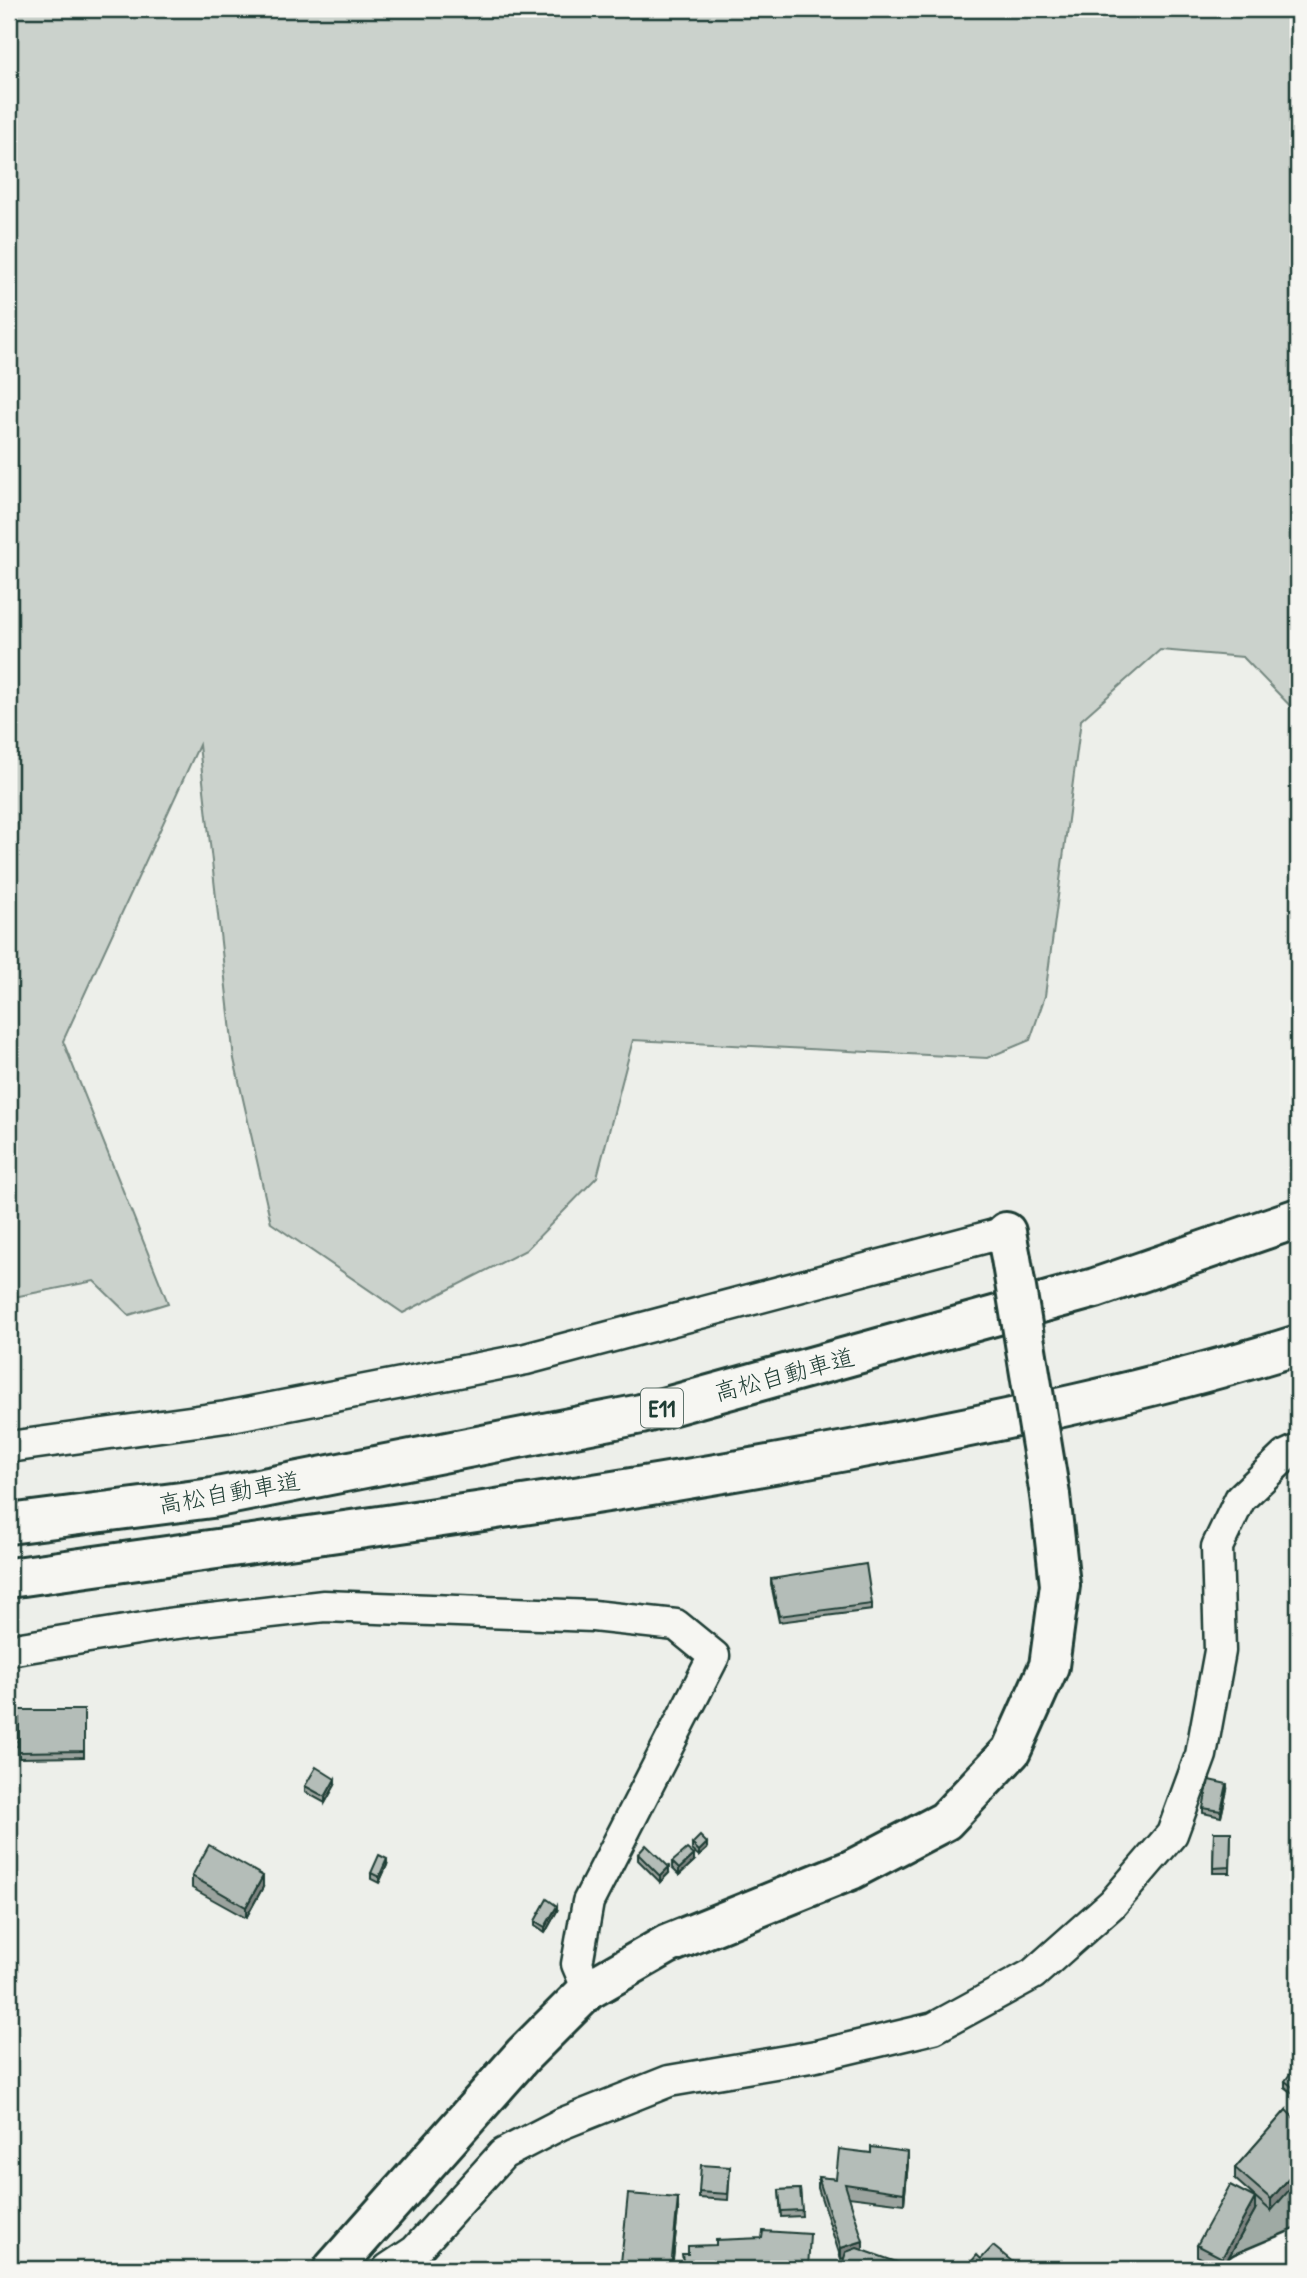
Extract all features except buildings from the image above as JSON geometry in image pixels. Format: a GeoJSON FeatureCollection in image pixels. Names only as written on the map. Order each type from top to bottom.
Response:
{"type":"FeatureCollection","features":[{"type":"Feature","properties":{"kind":"main road","name":"高松自動車道"},"geometry":{"type":"LineString","coordinates":[[9,1524],[212,1498],[641,1414],[1095,1288],[1298,1218]]}},
{"type":"Feature","properties":{"kind":"main road"},"geometry":{"type":"LineString","coordinates":[[333,2269],[523,2055],[588,1990],[668,1944],[851,1870],[945,1821],[1011,1751],[1049,1666],[1060,1585],[1050,1495],[1009,1245]]}},
{"type":"Feature","properties":{"kind":"main road"},"geometry":{"type":"LineString","coordinates":[[9,1578],[672,1484],[943,1433],[1207,1374],[1298,1345]]}},
{"type":"Feature","properties":{"kind":"street"},"geometry":{"type":"LineString","coordinates":[[9,1447],[226,1417],[526,1359],[1009,1245]]}},
{"type":"Feature","properties":{"kind":"street"},"geometry":{"type":"LineString","coordinates":[[388,2269],[415,2251],[503,2154],[561,2124],[669,2081],[816,2056],[934,2028],[1033,1974],[1113,1903],[1172,1834],[1201,1755],[1220,1651],[1217,1546],[1240,1499],[1285,1456],[1298,1450]]}},
{"type":"Feature","properties":{"kind":"street"},"geometry":{"type":"LineString","coordinates":[[9,1650],[168,1624],[324,1606],[593,1616],[676,1625],[713,1656],[588,1902],[577,1964],[588,1990]]}},
{"type":"Feature","properties":{"kind":"street"},"geometry":{"type":"LineString","coordinates":[[1241,2269],[1298,2245]]}},
{"type":"Feature","properties":{"kind":"shaded area"},"geometry":{"type":"Polygon","coordinates":[[[9,9],[1298,9],[1298,714],[1243,657],[1160,650],[1081,720],[1045,996],[1030,1040],[987,1058],[633,1040],[597,1177],[526,1250],[403,1313],[271,1223],[234,1059],[199,745],[63,1041],[168,1303],[129,1315],[94,1281],[9,1298],[9,9]]]}},
{"type":"Feature","properties":{"kind":"waterway"},"geometry":{"type":"LineString","coordinates":[[1233,2269],[1298,2183]]}}]}
